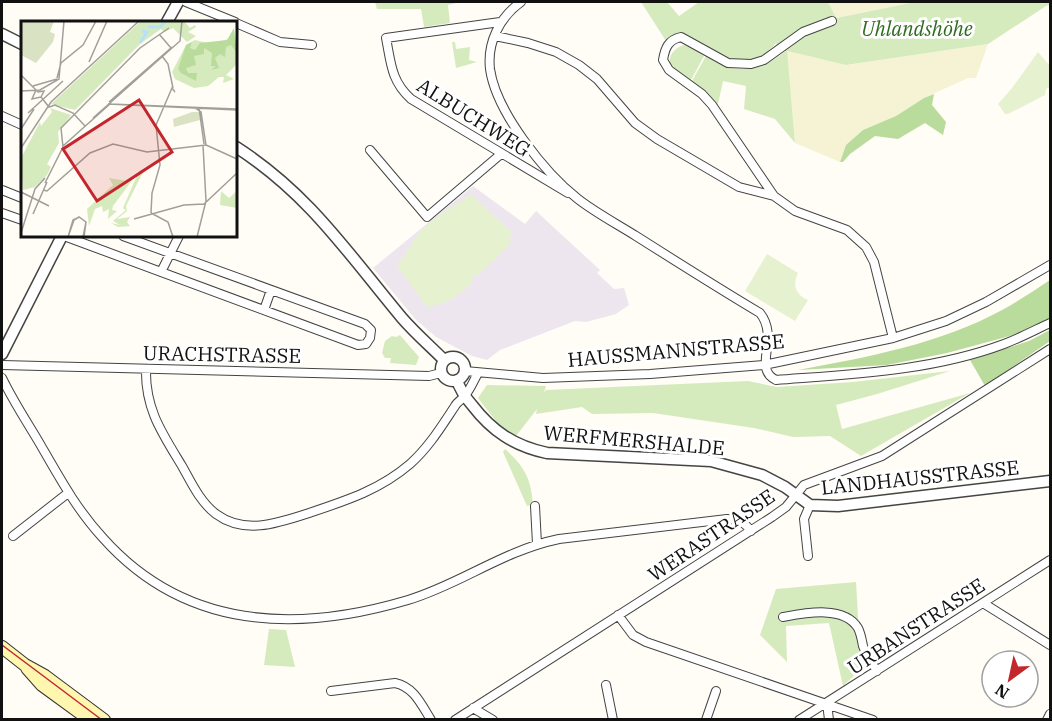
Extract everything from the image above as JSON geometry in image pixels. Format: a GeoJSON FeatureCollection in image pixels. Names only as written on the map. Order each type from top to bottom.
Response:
{"type":"FeatureCollection","features":[{"type":"Feature","properties":{"kind":"main road"},"geometry":{"type":"LineString","coordinates":[[2,647],[104,720]]}},
{"type":"Feature","properties":{"kind":"main road"},"geometry":{"type":"LineString","coordinates":[[25,665],[42,685],[90,720]]}},
{"type":"Feature","properties":{"kind":"street"},"geometry":{"type":"LineString","coordinates":[[168,21],[178,2]]}},
{"type":"Feature","properties":{"kind":"street"},"geometry":{"type":"LineString","coordinates":[[186,2],[230,21]]}},
{"type":"Feature","properties":{"kind":"street"},"geometry":{"type":"LineString","coordinates":[[520,2],[500,22],[490,49],[490,69],[498,94],[512,121],[539,160],[578,199],[760,313],[766,320],[769,343],[764,365],[766,373],[776,380],[928,365],[1005,344],[1050,322]]}},
{"type":"Feature","properties":{"kind":"street"},"geometry":{"type":"LineString","coordinates":[[832,21],[803,32],[764,60],[751,64],[729,63],[681,37],[673,39],[664,52],[663,60],[669,70],[702,94],[712,105],[774,196],[795,211],[847,230],[866,247],[874,262],[893,338]]}},
{"type":"Feature","properties":{"kind":"street","name":"ALBUCHWEG"},"geometry":{"type":"LineString","coordinates":[[500,22],[386,38],[394,78],[401,90],[411,99],[578,199]]}},
{"type":"Feature","properties":{"kind":"street"},"geometry":{"type":"LineString","coordinates":[[237,24],[280,42],[312,45]]}},
{"type":"Feature","properties":{"kind":"street"},"geometry":{"type":"LineString","coordinates":[[2,34],[21,44]]}},
{"type":"Feature","properties":{"kind":"street"},"geometry":{"type":"LineString","coordinates":[[495,36],[556,52],[579,65],[597,80],[635,123],[657,139],[739,187],[774,196]]}},
{"type":"Feature","properties":{"kind":"street"},"geometry":{"type":"LineString","coordinates":[[2,116],[21,124]]}},
{"type":"Feature","properties":{"kind":"street"},"geometry":{"type":"LineString","coordinates":[[237,148],[264,166],[312,208],[403,318],[444,360]]}},
{"type":"Feature","properties":{"kind":"street"},"geometry":{"type":"LineString","coordinates":[[370,150],[427,218],[501,154]]}},
{"type":"Feature","properties":{"kind":"street"},"geometry":{"type":"LineString","coordinates":[[2,190],[21,198]]}},
{"type":"Feature","properties":{"kind":"street"},"geometry":{"type":"LineString","coordinates":[[2,213],[21,220]]}},
{"type":"Feature","properties":{"kind":"street"},"geometry":{"type":"LineString","coordinates":[[2,354],[62,237]]}},
{"type":"Feature","properties":{"kind":"street"},"geometry":{"type":"LineString","coordinates":[[66,237],[358,345],[366,344],[370,338],[370,330],[365,324],[126,237]]}},
{"type":"Feature","properties":{"kind":"street"},"geometry":{"type":"LineString","coordinates":[[162,272],[178,237]]}},
{"type":"Feature","properties":{"kind":"street","name":"HAUSSMANNSTRASSE"},"geometry":{"type":"LineString","coordinates":[[465,371],[543,378],[650,374],[764,365],[893,338],[946,321],[986,302],[1050,265]]}},
{"type":"Feature","properties":{"kind":"street"},"geometry":{"type":"LineString","coordinates":[[264,310],[271,290]]}},
{"type":"Feature","properties":{"kind":"street","name":"WERASTRASSE"},"geometry":{"type":"LineString","coordinates":[[455,720],[751,531],[786,507],[804,485],[882,456],[1050,349]]}},
{"type":"Feature","properties":{"kind":"street"},"geometry":{"type":"LineString","coordinates":[[456,357],[463,362],[465,371],[457,380],[448,380],[441,374],[444,360],[447,358],[456,357]]}},
{"type":"Feature","properties":{"kind":"street","name":"URACHSTRASSE"},"geometry":{"type":"LineString","coordinates":[[2,364],[429,376],[441,374]]}},
{"type":"Feature","properties":{"kind":"street"},"geometry":{"type":"LineString","coordinates":[[146,369],[146,392],[155,418],[197,492],[216,514],[246,525],[278,523],[346,501],[381,485],[418,456],[438,433],[456,404],[465,396],[478,373]]}},
{"type":"Feature","properties":{"kind":"street"},"geometry":{"type":"LineString","coordinates":[[2,378],[68,493],[104,539],[130,563],[155,582],[175,593],[215,609],[267,620],[331,617],[411,599],[498,559],[537,544],[583,536],[727,519],[745,523],[751,531]]}},
{"type":"Feature","properties":{"kind":"street","name":"WERFMERSHALDE"},"geometry":{"type":"LineString","coordinates":[[457,380],[465,396],[496,432],[532,450],[564,454],[711,461],[762,475],[795,495]]}},
{"type":"Feature","properties":{"kind":"street","name":"LANDHAUSSTRASSE"},"geometry":{"type":"LineString","coordinates":[[795,495],[810,505],[838,506],[1050,481]]}},
{"type":"Feature","properties":{"kind":"street"},"geometry":{"type":"LineString","coordinates":[[13,536],[68,493]]}},
{"type":"Feature","properties":{"kind":"street"},"geometry":{"type":"LineString","coordinates":[[808,556],[804,519],[810,505]]}},
{"type":"Feature","properties":{"kind":"street"},"geometry":{"type":"LineString","coordinates":[[535,506],[537,544]]}},
{"type":"Feature","properties":{"kind":"street","name":"URBANSTRASSE"},"geometry":{"type":"LineString","coordinates":[[799,720],[1050,560]]}},
{"type":"Feature","properties":{"kind":"street"},"geometry":{"type":"LineString","coordinates":[[983,603],[1050,645]]}},
{"type":"Feature","properties":{"kind":"street"},"geometry":{"type":"LineString","coordinates":[[783,617],[807,612],[842,616],[858,628],[866,653],[877,671]]}},
{"type":"Feature","properties":{"kind":"street"},"geometry":{"type":"LineString","coordinates":[[618,615],[633,635],[646,642],[873,720]]}},
{"type":"Feature","properties":{"kind":"street"},"geometry":{"type":"LineString","coordinates":[[332,691],[401,684],[413,692],[431,720]]}},
{"type":"Feature","properties":{"kind":"street"},"geometry":{"type":"LineString","coordinates":[[606,686],[613,720]]}},
{"type":"Feature","properties":{"kind":"street"},"geometry":{"type":"LineString","coordinates":[[706,720],[716,691]]}},
{"type":"Feature","properties":{"kind":"street"},"geometry":{"type":"LineString","coordinates":[[826,703],[828,720]]}},
{"type":"Feature","properties":{"kind":"street"},"geometry":{"type":"LineString","coordinates":[[473,708],[493,720]]}},
{"type":"Feature","properties":{"kind":"street"},"geometry":{"type":"LineString","coordinates":[[1047,720],[1050,714]]}},
{"type":"Feature","properties":{"kind":"shaded area"},"geometry":{"type":"Polygon","coordinates":[[[828,2],[915,2],[835,18],[828,2]]]}},
{"type":"Feature","properties":{"kind":"shaded area"},"geometry":{"type":"Polygon","coordinates":[[[988,44],[976,78],[968,78],[924,98],[896,116],[863,130],[846,145],[840,162],[795,143],[786,51],[847,65],[988,44]]]}},
{"type":"Feature","properties":{"kind":"shaded area"},"geometry":{"type":"Polygon","coordinates":[[[473,186],[525,224],[536,211],[600,270],[597,273],[614,289],[624,288],[629,305],[616,314],[586,322],[575,321],[500,350],[487,360],[472,356],[436,337],[416,320],[373,268],[473,186]]]}},
{"type":"Feature","properties":{"kind":"green space"},"geometry":{"type":"Polygon","coordinates":[[[375,2],[461,2],[448,5],[450,23],[424,27],[421,9],[377,9],[375,2]]]}},
{"type":"Feature","properties":{"kind":"green space","name":"Uhlandshöhe"},"geometry":{"type":"Polygon","coordinates":[[[641,2],[667,2],[679,16],[699,2],[828,2],[836,18],[915,2],[1050,2],[1050,5],[988,44],[846,65],[787,51],[795,143],[775,119],[744,109],[746,86],[723,81],[718,104],[692,81],[706,56],[727,66],[747,69],[766,64],[786,51],[776,43],[758,58],[742,62],[725,57],[687,37],[679,36],[666,41],[641,2]]]}},
{"type":"Feature","properties":{"kind":"green space"},"geometry":{"type":"Polygon","coordinates":[[[452,42],[455,42],[456,49],[470,47],[469,60],[477,62],[456,68],[452,42]]]}},
{"type":"Feature","properties":{"kind":"green space"},"geometry":{"type":"Polygon","coordinates":[[[684,45],[704,56],[691,80],[676,72],[670,62],[673,52],[684,45]]]}},
{"type":"Feature","properties":{"kind":"green space"},"geometry":{"type":"Polygon","coordinates":[[[1038,52],[1050,66],[1050,87],[1046,89],[1045,95],[1005,114],[998,104],[1038,52]]]}},
{"type":"Feature","properties":{"kind":"green space"},"geometry":{"type":"Polygon","coordinates":[[[934,94],[932,105],[946,122],[943,135],[925,123],[898,139],[875,136],[840,162],[846,145],[863,130],[896,116],[934,94]]]}},
{"type":"Feature","properties":{"kind":"green space"},"geometry":{"type":"Polygon","coordinates":[[[471,194],[513,234],[508,239],[512,242],[477,276],[475,274],[471,279],[473,281],[457,295],[442,304],[427,307],[397,266],[428,224],[471,194]]]}},
{"type":"Feature","properties":{"kind":"green space"},"geometry":{"type":"Polygon","coordinates":[[[767,254],[798,273],[795,282],[796,289],[808,300],[795,321],[745,291],[767,254]]]}},
{"type":"Feature","properties":{"kind":"green space"},"geometry":{"type":"Polygon","coordinates":[[[1050,280],[1050,318],[1021,333],[947,353],[887,365],[798,370],[903,348],[955,331],[1004,309],[1050,280]]]}},
{"type":"Feature","properties":{"kind":"green space"},"geometry":{"type":"Polygon","coordinates":[[[1050,330],[1050,341],[985,386],[970,360],[1029,341],[1050,330]]]}},
{"type":"Feature","properties":{"kind":"green space"},"geometry":{"type":"Polygon","coordinates":[[[400,335],[419,357],[416,365],[390,363],[391,358],[385,358],[382,353],[385,341],[392,336],[400,335]]]}},
{"type":"Feature","properties":{"kind":"green space"},"geometry":{"type":"Polygon","coordinates":[[[950,371],[836,405],[842,429],[970,393],[861,456],[830,436],[793,437],[754,428],[653,413],[592,414],[582,407],[536,414],[537,409],[516,436],[502,429],[478,398],[487,385],[546,386],[544,393],[546,390],[748,381],[777,387],[853,382],[950,371]]]}},
{"type":"Feature","properties":{"kind":"green space"},"geometry":{"type":"Polygon","coordinates":[[[505,449],[525,473],[533,504],[527,506],[503,452],[505,449]]]}},
{"type":"Feature","properties":{"kind":"green space"},"geometry":{"type":"Polygon","coordinates":[[[856,582],[861,669],[843,686],[829,623],[786,626],[787,662],[760,635],[776,589],[856,582]]]}},
{"type":"Feature","properties":{"kind":"green space"},"geometry":{"type":"Polygon","coordinates":[[[269,629],[286,630],[295,667],[264,665],[269,629]]]}},
{"type":"Feature","properties":{"kind":"tram line"},"geometry":{"type":"LineString","coordinates":[[2,645],[102,720]]}}]}
